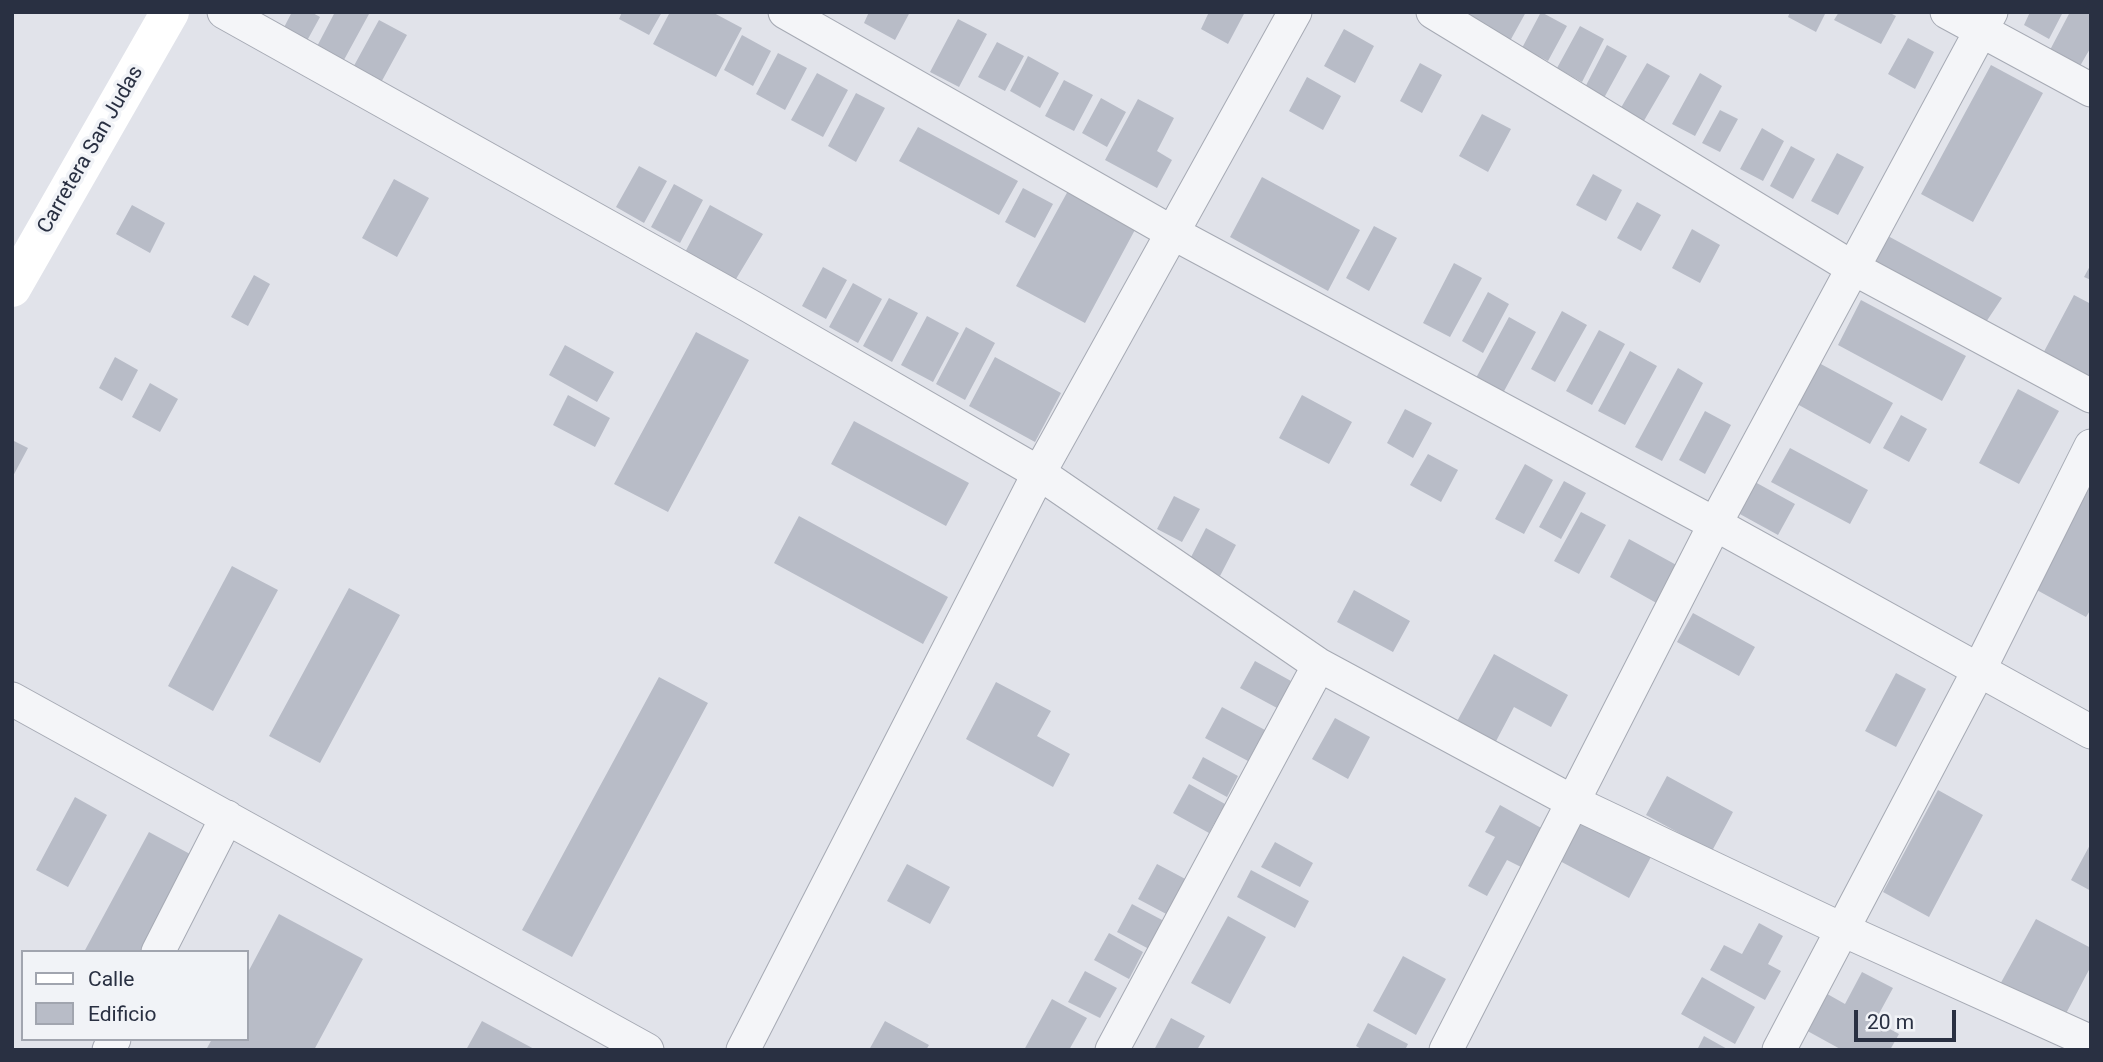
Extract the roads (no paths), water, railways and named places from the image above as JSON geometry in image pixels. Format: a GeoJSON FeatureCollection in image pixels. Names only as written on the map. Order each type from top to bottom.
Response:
{"type":"FeatureCollection","features":[{"type":"Feature","properties":{"kind":"street","name":"Carretera San Judas"},"geometry":{"type":"LineString","coordinates":[[12,288],[170,12]]}},
{"type":"Feature","properties":{"kind":"street"},"geometry":{"type":"LineString","coordinates":[[224,12],[748,305],[1039,473],[1319,665],[1573,802],[1841,929],[2091,1042],[2087,1050]]}},
{"type":"Feature","properties":{"kind":"street"},"geometry":{"type":"LineString","coordinates":[[785,12],[1174,233],[1715,524],[2091,732]]}},
{"type":"Feature","properties":{"kind":"street"},"geometry":{"type":"LineString","coordinates":[[743,1050],[1039,473],[1295,12]]}},
{"type":"Feature","properties":{"kind":"street"},"geometry":{"type":"LineString","coordinates":[[1433,12],[1853,268],[2091,396]]}},
{"type":"Feature","properties":{"kind":"street"},"geometry":{"type":"LineString","coordinates":[[1947,12],[1986,22],[2091,90]]}},
{"type":"Feature","properties":{"kind":"street"},"geometry":{"type":"LineString","coordinates":[[1446,1050],[1715,524],[1986,22]]}},
{"type":"Feature","properties":{"kind":"street"},"geometry":{"type":"LineString","coordinates":[[1779,1050],[1979,670],[2091,446]]}},
{"type":"Feature","properties":{"kind":"street"},"geometry":{"type":"LineString","coordinates":[[1112,1050],[1319,665]]}},
{"type":"Feature","properties":{"kind":"street"},"geometry":{"type":"LineString","coordinates":[[12,699],[647,1050]]}},
{"type":"Feature","properties":{"kind":"street"},"geometry":{"type":"LineString","coordinates":[[160,950],[227,817]]}}]}
